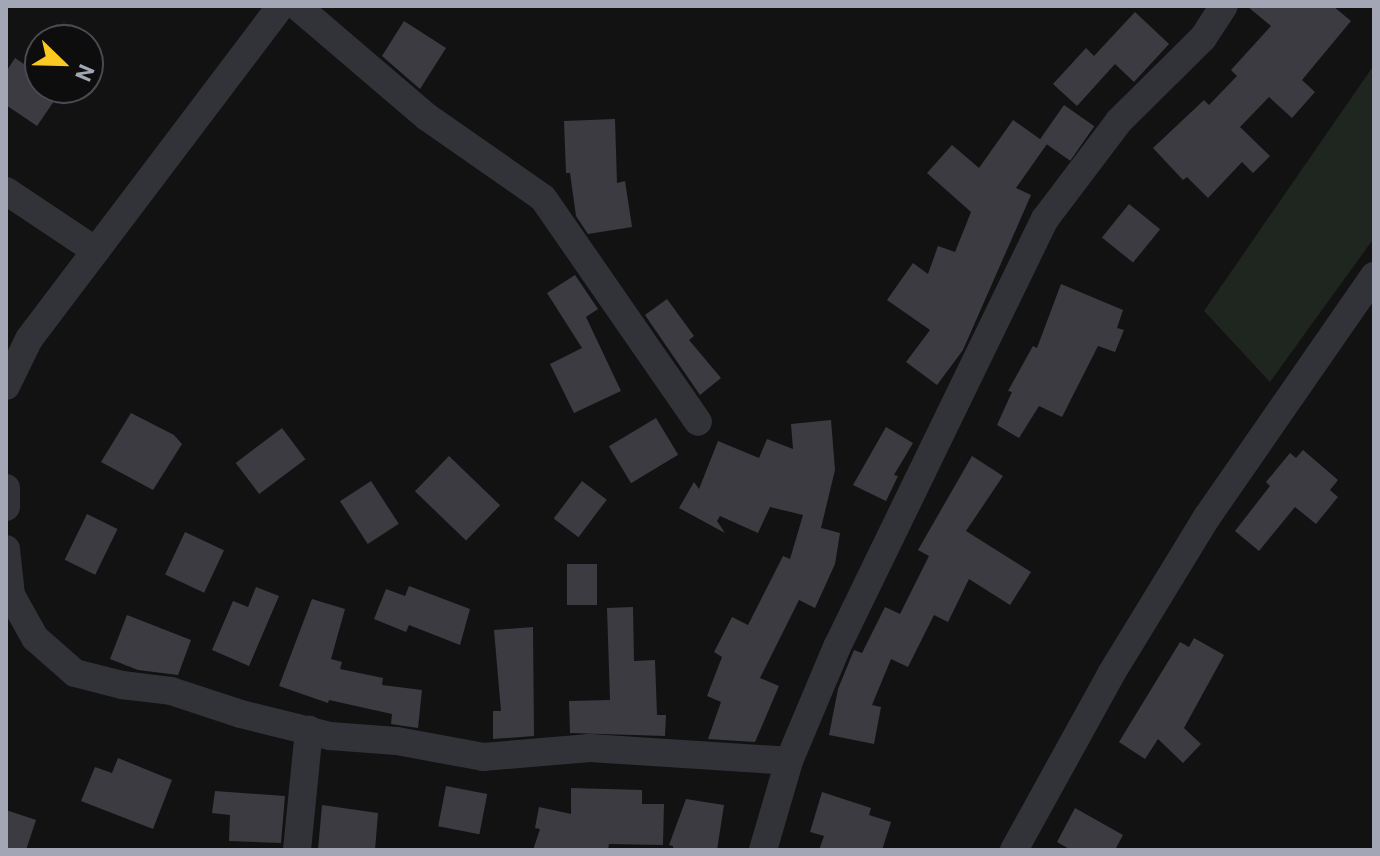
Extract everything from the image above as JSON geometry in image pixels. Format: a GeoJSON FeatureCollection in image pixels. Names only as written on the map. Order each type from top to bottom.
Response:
{"type":"FeatureCollection","features":[{"type":"Feature","properties":{"kind":"street"},"geometry":{"type":"LineString","coordinates":[[6,386],[29,339],[281,6]]}},
{"type":"Feature","properties":{"kind":"street"},"geometry":{"type":"LineString","coordinates":[[297,6],[427,117],[543,198],[698,422]]}},
{"type":"Feature","properties":{"kind":"street"},"geometry":{"type":"LineString","coordinates":[[763,850],[789,761],[837,647],[1045,219],[1119,121],[1203,38],[1224,6]]}},
{"type":"Feature","properties":{"kind":"street"},"geometry":{"type":"LineString","coordinates":[[6,191],[96,251]]}},
{"type":"Feature","properties":{"kind":"street"},"geometry":{"type":"LineString","coordinates":[[1014,850],[1111,674],[1207,517],[1374,276]]}},
{"type":"Feature","properties":{"kind":"street"},"geometry":{"type":"LineString","coordinates":[[6,488],[6,507]]}},
{"type":"Feature","properties":{"kind":"street"},"geometry":{"type":"LineString","coordinates":[[6,549],[11,595],[35,638],[75,673],[122,685],[171,691],[330,736],[397,741],[483,757],[590,748],[789,761]]}},
{"type":"Feature","properties":{"kind":"street"},"geometry":{"type":"LineString","coordinates":[[297,850],[309,730]]}},
{"type":"Feature","properties":{"kind":"shaded area"},"geometry":{"type":"Polygon","coordinates":[[[1374,65],[1374,238],[1270,382],[1204,311],[1374,65]]]}},
{"type":"Feature","properties":{"kind":"building"},"geometry":{"type":"Polygon","coordinates":[[[1247,6],[1333,6],[1351,21],[1302,80],[1315,92],[1292,118],[1269,97],[1240,127],[1270,156],[1253,173],[1242,162],[1208,198],[1187,177],[1183,180],[1153,148],[1204,100],[1209,105],[1237,76],[1231,70],[1271,26],[1247,6]]]}},
{"type":"Feature","properties":{"kind":"building"},"geometry":{"type":"Polygon","coordinates":[[[1135,12],[1169,44],[1134,82],[1115,64],[1077,106],[1053,84],[1086,48],[1094,56],[1135,12]]]}},
{"type":"Feature","properties":{"kind":"building"},"geometry":{"type":"Polygon","coordinates":[[[404,21],[446,48],[420,89],[382,56],[404,21]]]}},
{"type":"Feature","properties":{"kind":"building"},"geometry":{"type":"Polygon","coordinates":[[[15,58],[24,64],[24,104],[52,104],[37,126],[6,105],[6,72],[15,58]]]}},
{"type":"Feature","properties":{"kind":"building"},"geometry":{"type":"Polygon","coordinates":[[[1064,105],[1094,126],[1070,161],[1040,139],[1064,105]]]}},
{"type":"Feature","properties":{"kind":"building"},"geometry":{"type":"Polygon","coordinates":[[[615,119],[617,183],[625,181],[632,227],[588,234],[576,216],[570,173],[566,173],[564,121],[615,119]]]}},
{"type":"Feature","properties":{"kind":"building"},"geometry":{"type":"Polygon","coordinates":[[[1013,120],[1047,144],[1016,188],[1031,195],[963,350],[937,385],[906,362],[930,330],[887,300],[913,263],[928,274],[938,246],[955,252],[971,212],[927,173],[952,145],[979,168],[1013,120]]]}},
{"type":"Feature","properties":{"kind":"building"},"geometry":{"type":"Polygon","coordinates":[[[1129,204],[1160,229],[1133,263],[1102,237],[1129,204]]]}},
{"type":"Feature","properties":{"kind":"building"},"geometry":{"type":"Polygon","coordinates":[[[575,275],[598,309],[586,317],[621,391],[574,413],[550,364],[582,348],[547,293],[575,275]]]}},
{"type":"Feature","properties":{"kind":"building"},"geometry":{"type":"Polygon","coordinates":[[[1061,284],[1123,310],[1117,328],[1124,330],[1115,352],[1098,346],[1062,417],[1039,406],[1019,438],[997,425],[1012,392],[1008,391],[1033,346],[1037,348],[1061,284]]]}},
{"type":"Feature","properties":{"kind":"building"},"geometry":{"type":"Polygon","coordinates":[[[667,299],[694,336],[689,340],[721,378],[700,395],[645,315],[667,299]]]}},
{"type":"Feature","properties":{"kind":"building"},"geometry":{"type":"Polygon","coordinates":[[[131,413],[174,435],[182,444],[153,490],[101,462],[131,413]]]}},
{"type":"Feature","properties":{"kind":"building"},"geometry":{"type":"Polygon","coordinates":[[[656,418],[678,455],[631,483],[609,446],[656,418]]]}},
{"type":"Feature","properties":{"kind":"building"},"geometry":{"type":"Polygon","coordinates":[[[831,420],[835,470],[821,528],[840,533],[835,564],[815,608],[799,600],[760,678],[779,686],[755,742],[708,739],[721,702],[707,696],[722,657],[714,652],[732,617],[748,625],[783,556],[790,559],[803,515],[770,507],[758,533],[720,516],[717,521],[725,533],[679,508],[694,482],[699,489],[718,441],[759,458],[767,439],[793,449],[791,424],[831,420]]]}},
{"type":"Feature","properties":{"kind":"building"},"geometry":{"type":"Polygon","coordinates":[[[886,427],[913,443],[894,475],[898,476],[886,501],[853,485],[886,427]]]}},
{"type":"Feature","properties":{"kind":"building"},"geometry":{"type":"Polygon","coordinates":[[[282,428],[305,459],[259,494],[236,463],[282,428]]]}},
{"type":"Feature","properties":{"kind":"building"},"geometry":{"type":"Polygon","coordinates":[[[1303,450],[1338,480],[1330,490],[1338,497],[1316,524],[1295,507],[1259,551],[1235,531],[1270,486],[1266,482],[1290,453],[1296,458],[1303,450]]]}},
{"type":"Feature","properties":{"kind":"building"},"geometry":{"type":"Polygon","coordinates":[[[449,456],[500,505],[466,541],[415,491],[449,456]]]}},
{"type":"Feature","properties":{"kind":"building"},"geometry":{"type":"Polygon","coordinates":[[[972,456],[1003,476],[966,531],[1031,572],[1010,605],[969,579],[948,622],[934,615],[908,667],[891,659],[872,705],[881,707],[874,744],[829,735],[838,689],[854,650],[862,653],[885,607],[900,614],[929,556],[918,550],[972,456]]]}},
{"type":"Feature","properties":{"kind":"building"},"geometry":{"type":"Polygon","coordinates":[[[371,481],[399,524],[368,544],[340,501],[371,481]]]}},
{"type":"Feature","properties":{"kind":"building"},"geometry":{"type":"Polygon","coordinates":[[[582,481],[607,500],[578,537],[554,519],[582,481]]]}},
{"type":"Feature","properties":{"kind":"building"},"geometry":{"type":"Polygon","coordinates":[[[87,514],[118,529],[95,575],[65,560],[87,514]]]}},
{"type":"Feature","properties":{"kind":"building"},"geometry":{"type":"Polygon","coordinates":[[[185,532],[224,550],[204,593],[165,575],[185,532]]]}},
{"type":"Feature","properties":{"kind":"building"},"geometry":{"type":"Polygon","coordinates":[[[567,564],[597,564],[597,605],[567,605],[567,564]]]}},
{"type":"Feature","properties":{"kind":"building"},"geometry":{"type":"Polygon","coordinates":[[[409,586],[470,609],[460,645],[409,625],[406,632],[374,619],[386,589],[405,596],[409,586]]]}},
{"type":"Feature","properties":{"kind":"building"},"geometry":{"type":"Polygon","coordinates":[[[256,587],[279,596],[249,666],[212,650],[233,601],[248,607],[256,587]]]}},
{"type":"Feature","properties":{"kind":"building"},"geometry":{"type":"Polygon","coordinates":[[[312,599],[345,609],[331,659],[342,662],[340,669],[383,678],[382,685],[422,690],[418,728],[391,724],[392,714],[329,700],[328,703],[279,686],[312,599]]]}},
{"type":"Feature","properties":{"kind":"building"},"geometry":{"type":"Polygon","coordinates":[[[633,607],[634,661],[655,660],[657,715],[666,715],[665,736],[570,733],[569,701],[610,700],[607,608],[633,607]]]}},
{"type":"Feature","properties":{"kind":"building"},"geometry":{"type":"Polygon","coordinates":[[[127,615],[191,640],[178,675],[138,670],[110,659],[127,615]]]}},
{"type":"Feature","properties":{"kind":"building"},"geometry":{"type":"Polygon","coordinates":[[[533,627],[534,736],[493,739],[493,711],[501,711],[494,630],[533,627]]]}},
{"type":"Feature","properties":{"kind":"building"},"geometry":{"type":"Polygon","coordinates":[[[1194,638],[1224,655],[1184,728],[1201,744],[1183,763],[1158,739],[1145,759],[1119,742],[1180,642],[1189,647],[1194,638]]]}},
{"type":"Feature","properties":{"kind":"building"},"geometry":{"type":"Polygon","coordinates":[[[118,758],[172,780],[153,829],[81,801],[95,767],[112,773],[118,758]]]}},
{"type":"Feature","properties":{"kind":"building"},"geometry":{"type":"Polygon","coordinates":[[[446,786],[487,794],[479,834],[438,826],[446,786]]]}},
{"type":"Feature","properties":{"kind":"building"},"geometry":{"type":"Polygon","coordinates":[[[571,788],[642,790],[642,804],[664,804],[663,845],[609,844],[608,850],[533,850],[540,829],[535,828],[539,807],[571,814],[571,788]]]}},
{"type":"Feature","properties":{"kind":"building"},"geometry":{"type":"Polygon","coordinates":[[[215,791],[285,796],[281,843],[229,841],[230,815],[212,813],[215,791]]]}},
{"type":"Feature","properties":{"kind":"building"},"geometry":{"type":"Polygon","coordinates":[[[822,792],[871,808],[869,815],[891,822],[882,850],[819,850],[824,836],[810,832],[822,792]]]}},
{"type":"Feature","properties":{"kind":"building"},"geometry":{"type":"Polygon","coordinates":[[[686,799],[724,805],[717,850],[673,850],[673,846],[669,845],[686,799]]]}},
{"type":"Feature","properties":{"kind":"building"},"geometry":{"type":"Polygon","coordinates":[[[322,805],[378,813],[375,850],[318,850],[322,805]]]}},
{"type":"Feature","properties":{"kind":"building"},"geometry":{"type":"Polygon","coordinates":[[[1075,808],[1123,835],[1115,850],[1071,850],[1057,842],[1075,808]]]}},
{"type":"Feature","properties":{"kind":"building"},"geometry":{"type":"Polygon","coordinates":[[[6,810],[36,820],[26,850],[6,850],[6,810]]]}}]}
